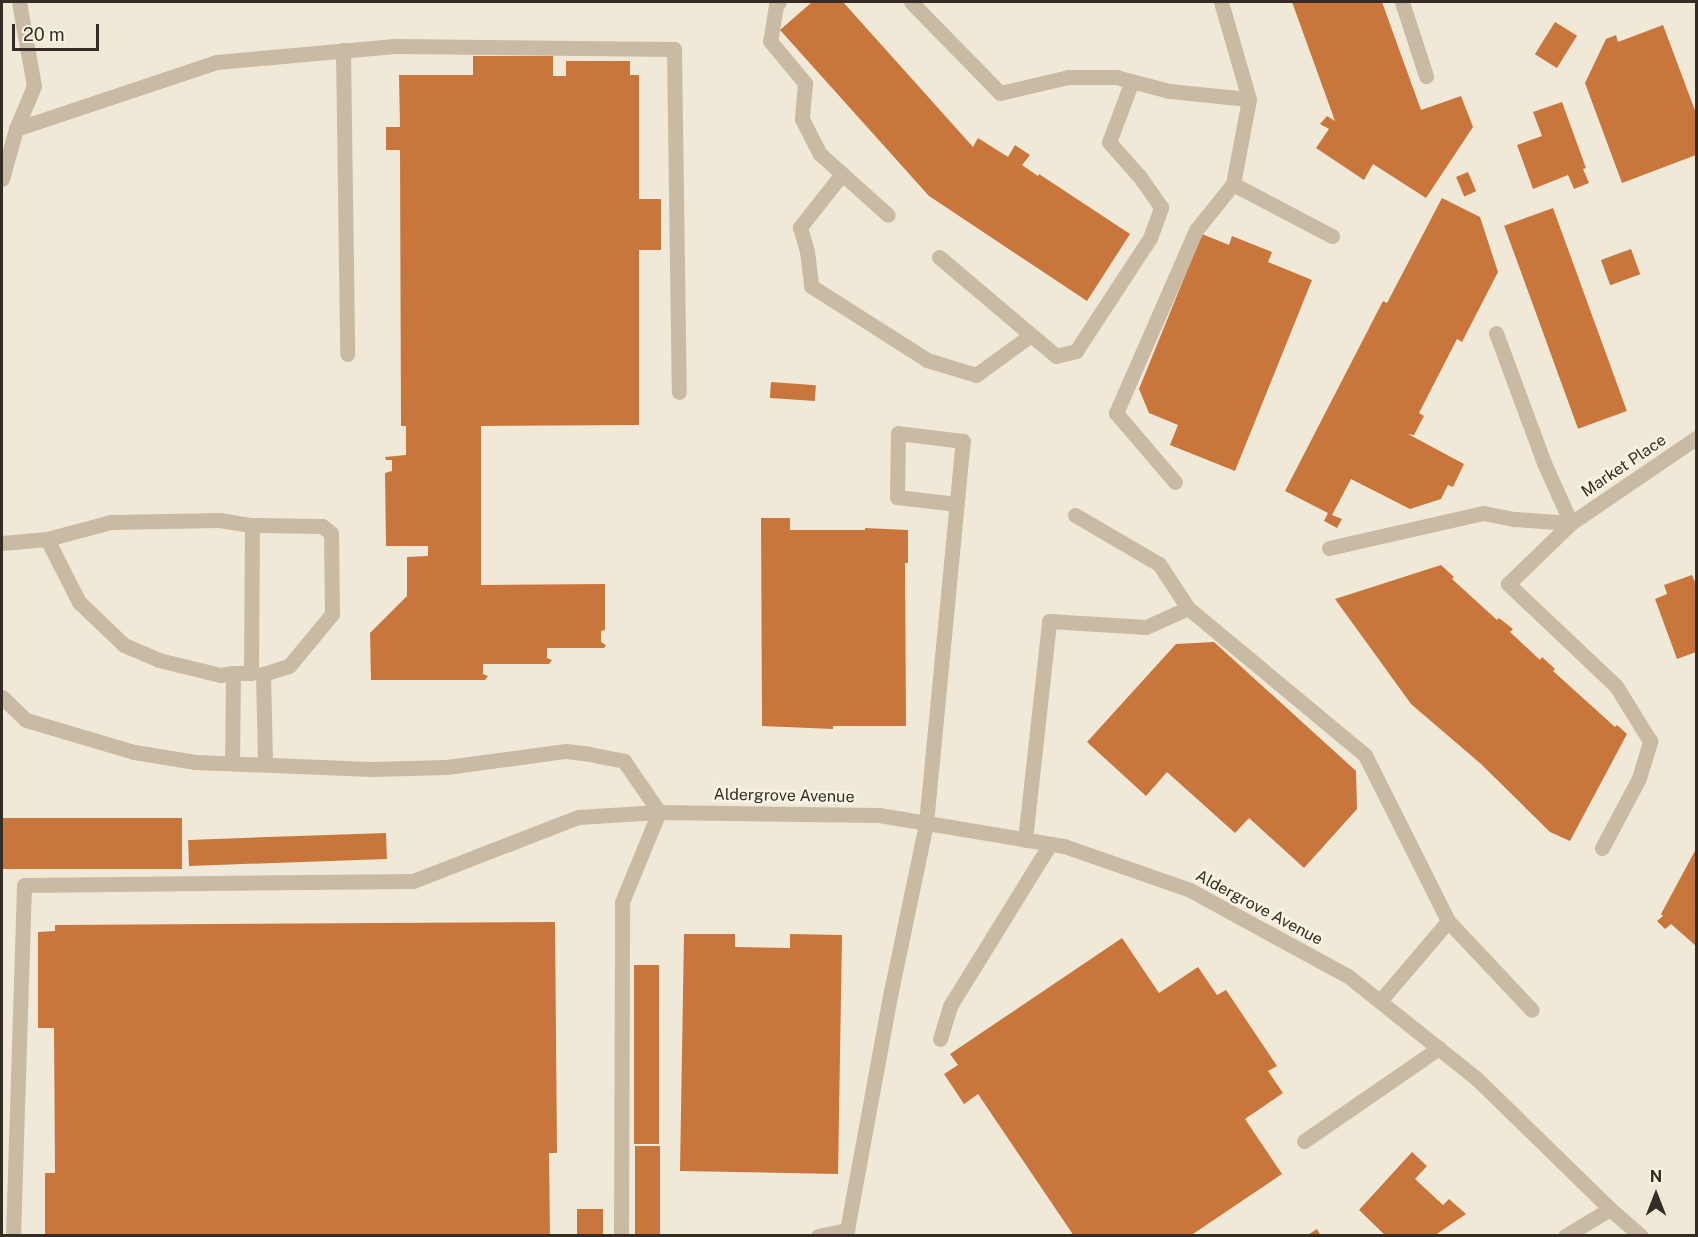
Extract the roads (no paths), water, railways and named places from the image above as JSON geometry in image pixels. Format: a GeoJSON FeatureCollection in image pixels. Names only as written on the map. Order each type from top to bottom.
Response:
{"type":"FeatureCollection","features":[{"type":"Feature","properties":{"kind":"street"},"geometry":{"type":"LineString","coordinates":[[2,179],[16,129],[34,86],[19,2]]}},
{"type":"Feature","properties":{"kind":"street"},"geometry":{"type":"LineString","coordinates":[[779,2],[776,4],[770,41],[805,83],[802,119],[820,154],[888,215]]}},
{"type":"Feature","properties":{"kind":"street"},"geometry":{"type":"LineString","coordinates":[[911,2],[1000,93],[1068,77],[1116,77],[1169,91],[1249,99]]}},
{"type":"Feature","properties":{"kind":"street"},"geometry":{"type":"LineString","coordinates":[[1175,482],[1116,413],[1196,230],[1233,184],[1249,99],[1221,2]]}},
{"type":"Feature","properties":{"kind":"street"},"geometry":{"type":"LineString","coordinates":[[1402,2],[1426,76]]}},
{"type":"Feature","properties":{"kind":"street"},"geometry":{"type":"LineString","coordinates":[[16,129],[216,62],[397,46],[674,49],[679,392]]}},
{"type":"Feature","properties":{"kind":"street"},"geometry":{"type":"LineString","coordinates":[[343,50],[347,354]]}},
{"type":"Feature","properties":{"kind":"street"},"geometry":{"type":"LineString","coordinates":[[939,257],[1056,356],[1076,351],[1150,237],[1161,207],[1139,176],[1109,142],[1132,81]]}},
{"type":"Feature","properties":{"kind":"street"},"geometry":{"type":"LineString","coordinates":[[842,174],[800,227],[807,251],[811,286],[927,360],[967,374],[976,375],[1031,334]]}},
{"type":"Feature","properties":{"kind":"street"},"geometry":{"type":"LineString","coordinates":[[1233,184],[1332,236]]}},
{"type":"Feature","properties":{"kind":"street"},"geometry":{"type":"LineString","coordinates":[[1329,548],[1483,513],[1515,519],[1571,523],[1544,463],[1496,333]]}},
{"type":"Feature","properties":{"kind":"street"},"geometry":{"type":"LineString","coordinates":[[818,1236],[847,1230],[926,823],[957,504],[963,441],[898,433],[897,497],[957,504]]}},
{"type":"Feature","properties":{"kind":"street","name":"Market Place"},"geometry":{"type":"LineString","coordinates":[[1602,848],[1640,778],[1650,741],[1616,686],[1508,584],[1571,523],[1696,438]]}},
{"type":"Feature","properties":{"kind":"street"},"geometry":{"type":"LineString","coordinates":[[1075,515],[1159,564],[1188,608],[1365,755],[1448,921],[1532,1010]]}},
{"type":"Feature","properties":{"kind":"street"},"geometry":{"type":"LineString","coordinates":[[2,543],[47,539],[111,522],[219,520],[251,525],[322,526],[331,533],[332,614],[289,666],[257,673],[220,675],[159,660],[124,645],[79,602],[47,539]]}},
{"type":"Feature","properties":{"kind":"street"},"geometry":{"type":"LineString","coordinates":[[251,525],[257,673],[265,764]]}},
{"type":"Feature","properties":{"kind":"street"},"geometry":{"type":"LineString","coordinates":[[1026,840],[1048,621],[1146,627],[1188,608]]}},
{"type":"Feature","properties":{"kind":"street"},"geometry":{"type":"LineString","coordinates":[[232,763],[233,673]]}},
{"type":"Feature","properties":{"kind":"street"},"geometry":{"type":"LineString","coordinates":[[2,697],[26,720],[134,752],[195,762],[371,769],[447,767],[566,752],[624,760],[659,812],[622,902],[621,1236]]}},
{"type":"Feature","properties":{"kind":"street","name":"Aldergrove Avenue"},"geometry":{"type":"LineString","coordinates":[[13,1236],[24,885],[413,881],[578,817],[659,812],[879,815],[1050,844],[1190,890],[1348,976],[1477,1079],[1610,1209],[1641,1236]]}},
{"type":"Feature","properties":{"kind":"street"},"geometry":{"type":"LineString","coordinates":[[940,1039],[950,1006],[1050,844]]}},
{"type":"Feature","properties":{"kind":"street"},"geometry":{"type":"LineString","coordinates":[[1380,1001],[1448,921]]}},
{"type":"Feature","properties":{"kind":"street"},"geometry":{"type":"LineString","coordinates":[[1304,1140],[1438,1048]]}},
{"type":"Feature","properties":{"kind":"street"},"geometry":{"type":"LineString","coordinates":[[1566,1236],[1610,1209]]}}]}
